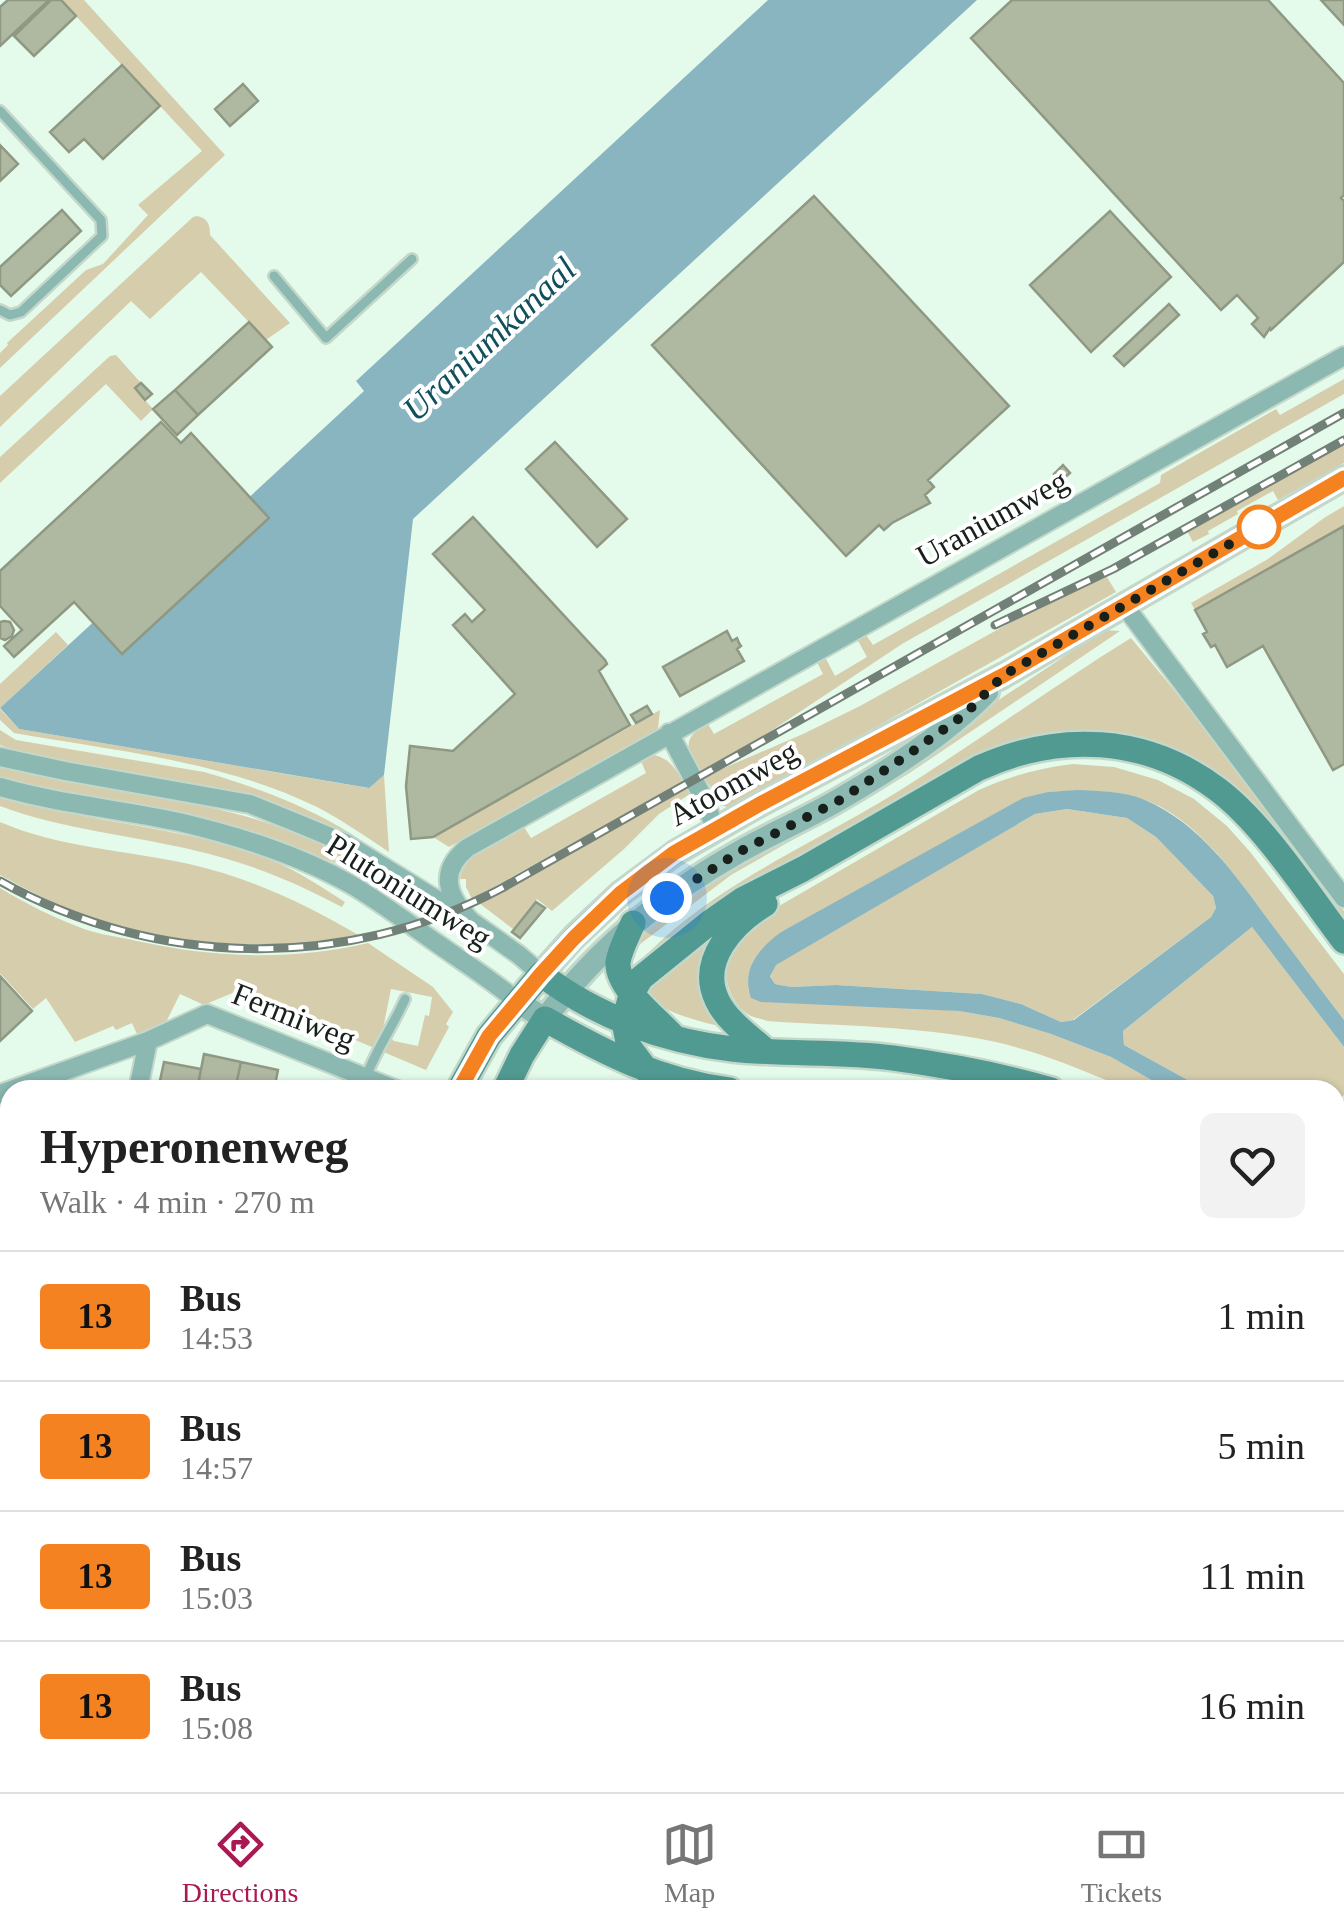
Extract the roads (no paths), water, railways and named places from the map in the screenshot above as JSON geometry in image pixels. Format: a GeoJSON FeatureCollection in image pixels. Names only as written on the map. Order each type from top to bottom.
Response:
{"type":"FeatureCollection","features":[{"type":"Feature","properties":{"kind":"main road"},"geometry":{"type":"LineString","coordinates":[[647,1072],[629,1047],[624,1022],[630,995],[641,978],[708,922],[768,885],[1008,755],[1068,744],[1111,745],[1140,750],[1179,766],[1218,790],[1246,816],[1344,941]]}},
{"type":"Feature","properties":{"kind":"main road"},"geometry":{"type":"LineString","coordinates":[[766,1052],[717,1000],[712,972],[728,934],[747,915],[970,786],[1033,760],[1107,756],[1146,765],[1197,790],[1252,840],[1344,959]]}},
{"type":"Feature","properties":{"kind":"main road"},"geometry":{"type":"LineString","coordinates":[[633,923],[618,969],[630,995],[674,1036]]}},
{"type":"Feature","properties":{"kind":"main road","name":"Atoomweg"},"geometry":{"type":"LineString","coordinates":[[465,1080],[489,1036],[541,974]]}},
{"type":"Feature","properties":{"kind":"main road","name":"Plutoniumweg"},"geometry":{"type":"LineString","coordinates":[[541,974],[565,992],[624,1022],[674,1036],[766,1052],[891,1058],[1015,1080]]}},
{"type":"Feature","properties":{"kind":"main road","name":"Atoomweg"},"geometry":{"type":"LineString","coordinates":[[510,1080],[545,1019]]}},
{"type":"Feature","properties":{"kind":"main road","name":"Plutoniumweg"},"geometry":{"type":"LineString","coordinates":[[545,1019],[647,1072],[679,1080]]}},
{"type":"Feature","properties":{"kind":"street","name":"Uraniumweg"},"geometry":{"type":"LineString","coordinates":[[470,921],[452,898],[448,877],[467,848],[1344,356]]}},
{"type":"Feature","properties":{"kind":"street","name":"Atoomweg"},"geometry":{"type":"LineString","coordinates":[[541,974],[621,893],[674,853],[1004,675],[1344,478]]}},
{"type":"Feature","properties":{"kind":"street"},"geometry":{"type":"LineString","coordinates":[[1124,605],[1344,898]]}},
{"type":"Feature","properties":{"kind":"street","name":"Atoomweg"},"geometry":{"type":"LineString","coordinates":[[545,1019],[592,961],[633,923],[712,868],[840,800],[906,756],[964,715],[1004,675]]}},
{"type":"Feature","properties":{"kind":"street"},"geometry":{"type":"LineString","coordinates":[[670,733],[716,829]]}},
{"type":"Feature","properties":{"kind":"street","name":"Plutoniumweg"},"geometry":{"type":"LineString","coordinates":[[0,757],[250,804],[344,843],[470,921],[541,974]]}},
{"type":"Feature","properties":{"kind":"street","name":"Plutoniumweg"},"geometry":{"type":"LineString","coordinates":[[0,788],[177,822],[296,858],[372,898],[545,1019]]}},
{"type":"Feature","properties":{"kind":"street","name":"Fermiweg"},"geometry":{"type":"LineString","coordinates":[[39,1080],[148,1041],[207,1014],[373,1080]]}},
{"type":"Feature","properties":{"kind":"street"},"geometry":{"type":"LineString","coordinates":[[140,1080],[148,1041]]}},
{"type":"Feature","properties":{"kind":"lane"},"geometry":{"type":"LineString","coordinates":[[0,111],[101,220],[102,236],[21,312],[10,315],[0,310]]}},
{"type":"Feature","properties":{"kind":"lane"},"geometry":{"type":"LineString","coordinates":[[274,276],[326,338],[412,259]]}},
{"type":"Feature","properties":{"kind":"lane"},"geometry":{"type":"LineString","coordinates":[[366,1077],[405,999]]}},
{"type":"Feature","properties":{"kind":"water","name":"Uraniumkanaal"},"geometry":{"type":"Polygon","coordinates":[[[768,0],[977,0],[413,519],[384,775],[369,788],[19,729],[0,708],[162,559],[176,565],[364,391],[356,381],[768,0]]]}},
{"type":"Feature","properties":{"kind":"water"},"geometry":{"type":"Polygon","coordinates":[[[1077,790],[1120,793],[1165,810],[1183,823],[1244,886],[1344,1020],[1344,1047],[1252,927],[1123,1031],[1124,1045],[1188,1080],[1151,1080],[1111,1057],[999,1018],[959,1011],[761,1002],[751,998],[750,968],[781,932],[1023,798],[1077,790]],[[1067,809],[1035,814],[776,965],[770,976],[775,984],[791,987],[836,985],[982,994],[1021,1004],[1061,1022],[1074,1020],[1211,917],[1216,908],[1213,896],[1156,837],[1127,818],[1067,809]]]}},
{"type":"Feature","properties":{"kind":"railway"},"geometry":{"type":"LineString","coordinates":[[0,881],[60,910],[122,931],[186,944],[250,949],[315,946],[379,935],[442,915],[502,888],[1344,413]]}},
{"type":"Feature","properties":{"kind":"railway"},"geometry":{"type":"LineString","coordinates":[[995,625],[1113,569],[1344,440]]}}]}
